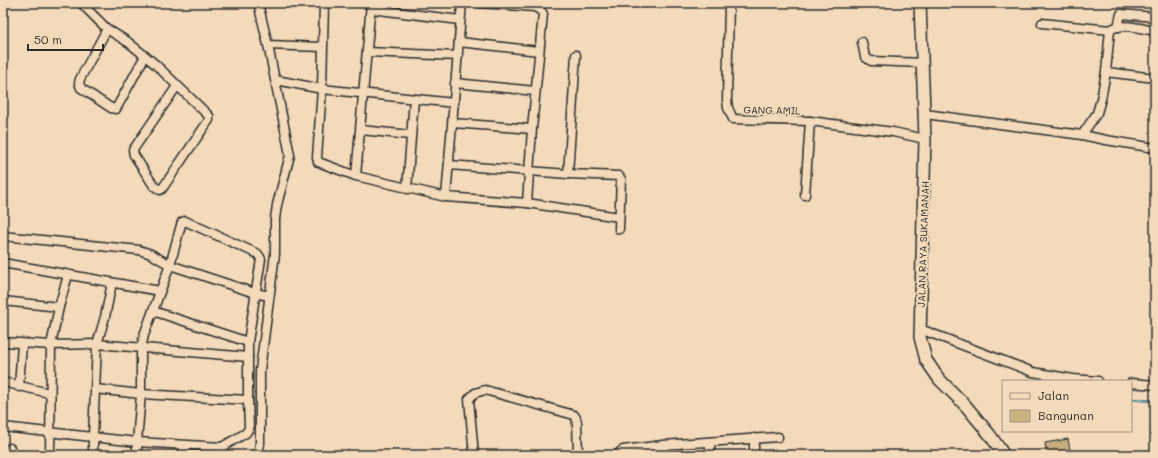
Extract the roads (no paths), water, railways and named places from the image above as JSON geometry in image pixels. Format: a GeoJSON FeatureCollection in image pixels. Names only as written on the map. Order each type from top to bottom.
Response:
{"type":"FeatureCollection","features":[{"type":"Feature","properties":{"kind":"street"},"geometry":{"type":"LineString","coordinates":[[81,3],[107,29],[128,42],[170,77],[209,118],[162,190],[160,190],[154,186],[134,155],[133,150],[177,86]]}},
{"type":"Feature","properties":{"kind":"street"},"geometry":{"type":"LineString","coordinates":[[258,3],[276,80],[290,155],[277,205],[275,219],[275,254],[260,370],[260,443],[258,455]]}},
{"type":"Feature","properties":{"kind":"street"},"geometry":{"type":"LineString","coordinates":[[324,3],[322,89],[318,162],[356,176],[446,197],[527,203],[619,217]]}},
{"type":"Feature","properties":{"kind":"street"},"geometry":{"type":"LineString","coordinates":[[446,197],[450,165],[462,3]]}},
{"type":"Feature","properties":{"kind":"street"},"geometry":{"type":"LineString","coordinates":[[479,3],[535,7],[543,14],[535,91],[527,203]]}},
{"type":"Feature","properties":{"kind":"street","name":"GANG AMIL"},"geometry":{"type":"LineString","coordinates":[[729,3],[727,100],[728,108],[734,119],[810,120],[893,132],[925,139]]}},
{"type":"Feature","properties":{"kind":"street","name":"JALAN RAYA SUKAMANAH"},"geometry":{"type":"LineString","coordinates":[[920,3],[925,114],[920,337],[926,360],[939,379],[966,406],[1004,455]]}},
{"type":"Feature","properties":{"kind":"street"},"geometry":{"type":"LineString","coordinates":[[356,176],[371,6],[460,20]]}},
{"type":"Feature","properties":{"kind":"street"},"geometry":{"type":"LineString","coordinates":[[1118,27],[1121,14],[1155,17]]}},
{"type":"Feature","properties":{"kind":"street"},"geometry":{"type":"LineString","coordinates":[[1042,23],[1110,30],[1118,27],[1155,31]]}},
{"type":"Feature","properties":{"kind":"street"},"geometry":{"type":"LineString","coordinates":[[107,29],[80,79],[79,83],[81,88],[111,108],[116,109],[145,56]]}},
{"type":"Feature","properties":{"kind":"street"},"geometry":{"type":"LineString","coordinates":[[1082,135],[1096,113],[1106,72],[1110,30]]}},
{"type":"Feature","properties":{"kind":"street"},"geometry":{"type":"LineString","coordinates":[[459,42],[539,51]]}},
{"type":"Feature","properties":{"kind":"street"},"geometry":{"type":"LineString","coordinates":[[862,42],[866,57],[871,61],[923,63]]}},
{"type":"Feature","properties":{"kind":"street"},"geometry":{"type":"LineString","coordinates":[[268,45],[322,48]]}},
{"type":"Feature","properties":{"kind":"street"},"geometry":{"type":"LineString","coordinates":[[368,52],[458,56]]}},
{"type":"Feature","properties":{"kind":"street"},"geometry":{"type":"LineString","coordinates":[[568,174],[576,55]]}},
{"type":"Feature","properties":{"kind":"street"},"geometry":{"type":"LineString","coordinates":[[1106,72],[1155,78]]}},
{"type":"Feature","properties":{"kind":"street"},"geometry":{"type":"LineString","coordinates":[[276,80],[322,89],[454,103]]}},
{"type":"Feature","properties":{"kind":"street"},"geometry":{"type":"LineString","coordinates":[[456,83],[535,91]]}},
{"type":"Feature","properties":{"kind":"street"},"geometry":{"type":"LineString","coordinates":[[407,189],[414,99]]}},
{"type":"Feature","properties":{"kind":"street"},"geometry":{"type":"LineString","coordinates":[[925,114],[1082,135],[1155,148]]}},
{"type":"Feature","properties":{"kind":"street"},"geometry":{"type":"LineString","coordinates":[[805,196],[810,120]]}},
{"type":"Feature","properties":{"kind":"street"},"geometry":{"type":"LineString","coordinates":[[453,123],[532,129]]}},
{"type":"Feature","properties":{"kind":"street"},"geometry":{"type":"LineString","coordinates":[[361,130],[410,135]]}},
{"type":"Feature","properties":{"kind":"street"},"geometry":{"type":"LineString","coordinates":[[450,165],[568,174],[619,176],[621,179],[619,229]]}},
{"type":"Feature","properties":{"kind":"street"},"geometry":{"type":"LineString","coordinates":[[138,455],[137,442],[141,394],[141,349],[144,334],[170,265],[182,222],[185,222],[259,256],[261,259],[248,342],[248,400],[250,426],[248,430],[222,447],[216,455]]}},
{"type":"Feature","properties":{"kind":"street"},"geometry":{"type":"LineString","coordinates":[[3,236],[139,250],[151,254],[170,265],[255,293],[269,296]]}},
{"type":"Feature","properties":{"kind":"street"},"geometry":{"type":"LineString","coordinates":[[3,263],[16,264],[68,275],[160,291]]}},
{"type":"Feature","properties":{"kind":"street"},"geometry":{"type":"LineString","coordinates":[[50,455],[49,393],[51,345],[68,275]]}},
{"type":"Feature","properties":{"kind":"street"},"geometry":{"type":"LineString","coordinates":[[94,455],[92,436],[97,344],[105,317],[112,283]]}},
{"type":"Feature","properties":{"kind":"street"},"geometry":{"type":"LineString","coordinates":[[3,302],[59,307]]}},
{"type":"Feature","properties":{"kind":"street"},"geometry":{"type":"LineString","coordinates":[[153,311],[248,342]]}},
{"type":"Feature","properties":{"kind":"street"},"geometry":{"type":"LineString","coordinates":[[920,329],[1033,372],[1086,380]]}},
{"type":"Feature","properties":{"kind":"street"},"geometry":{"type":"LineString","coordinates":[[4,342],[51,345],[97,344],[141,349],[248,357]]}},
{"type":"Feature","properties":{"kind":"street"},"geometry":{"type":"LineString","coordinates":[[19,387],[22,344]]}},
{"type":"Feature","properties":{"kind":"street"},"geometry":{"type":"LineString","coordinates":[[3,382],[49,393]]}},
{"type":"Feature","properties":{"kind":"street"},"geometry":{"type":"LineString","coordinates":[[1132,383],[1155,385]]}},
{"type":"Feature","properties":{"kind":"street"},"geometry":{"type":"LineString","coordinates":[[95,389],[141,394],[248,400]]}},
{"type":"Feature","properties":{"kind":"street"},"geometry":{"type":"LineString","coordinates":[[479,455],[474,455],[469,399],[474,393],[485,390],[575,416],[577,423],[578,455]]}},
{"type":"Feature","properties":{"kind":"street"},"geometry":{"type":"LineString","coordinates":[[3,427],[137,442],[184,446],[222,447]]}},
{"type":"Feature","properties":{"kind":"street"},"geometry":{"type":"LineString","coordinates":[[619,455],[623,450],[664,445],[778,437]]}},
{"type":"Feature","properties":{"kind":"street"},"geometry":{"type":"LineString","coordinates":[[754,438],[754,455]]}},
{"type":"Feature","properties":{"kind":"street"},"geometry":{"type":"LineString","coordinates":[[710,442],[710,455]]}},
{"type":"Feature","properties":{"kind":"street"},"geometry":{"type":"LineString","coordinates":[[664,445],[664,455]]}},
{"type":"Feature","properties":{"kind":"street"},"geometry":{"type":"LineString","coordinates":[[184,446],[184,455]]}},
{"type":"Feature","properties":{"kind":"waterway"},"geometry":{"type":"LineString","coordinates":[[1132,399],[1155,401]]}}]}
